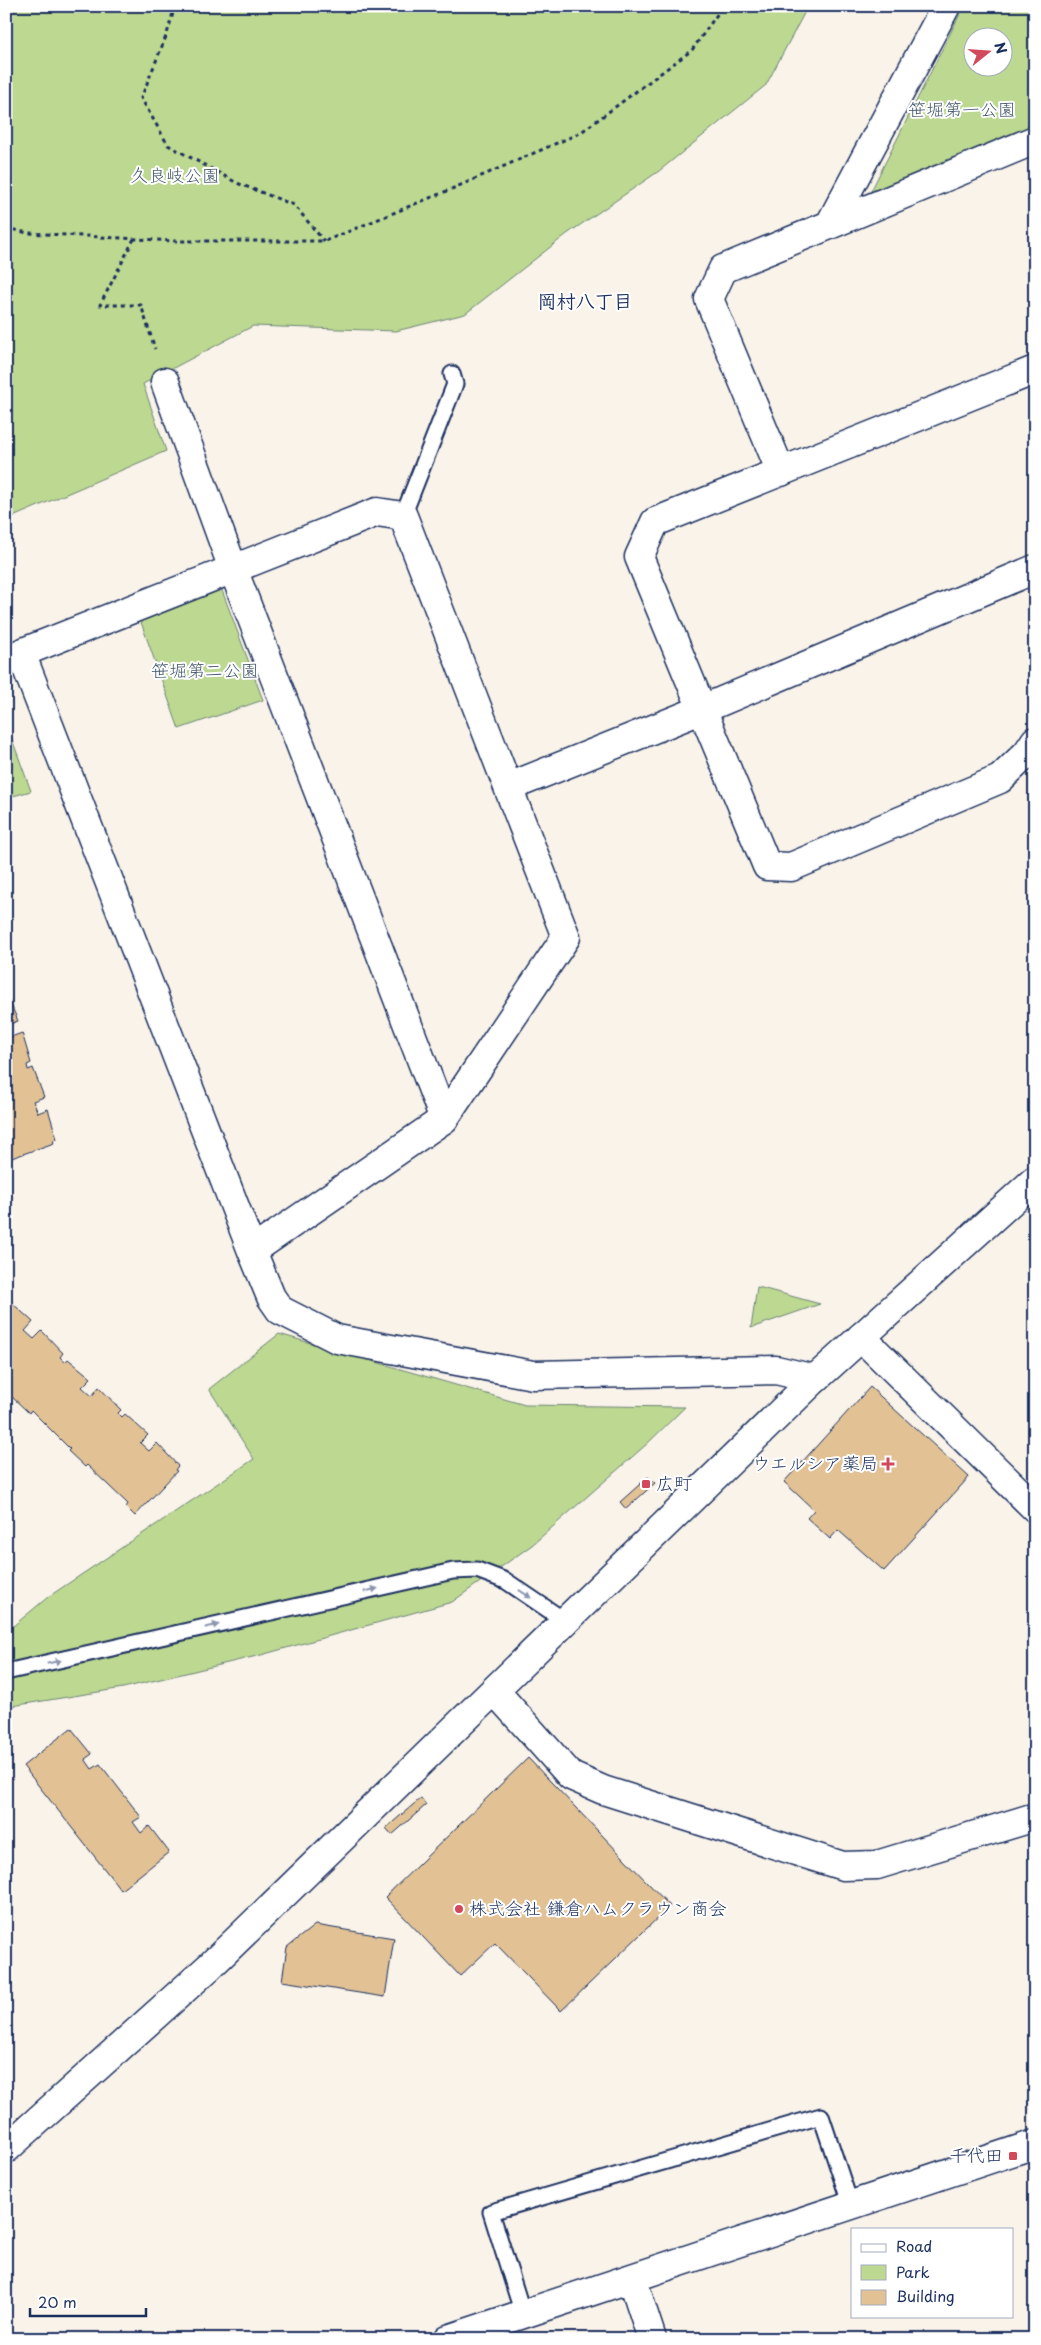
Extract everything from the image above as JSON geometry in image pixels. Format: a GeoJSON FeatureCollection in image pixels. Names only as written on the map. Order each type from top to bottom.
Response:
{"type":"FeatureCollection","features":[{"type":"Feature","properties":{"kind":"street"},"geometry":{"type":"LineString","coordinates":[[830,224],[946,6]]}},
{"type":"Feature","properties":{"kind":"street"},"geometry":{"type":"LineString","coordinates":[[781,472],[709,299],[723,269],[1035,140]]}},
{"type":"Feature","properties":{"kind":"street"},"geometry":{"type":"LineString","coordinates":[[1035,370],[655,522],[639,557],[767,866],[791,867],[1000,779],[1027,753],[1035,741]]}},
{"type":"Feature","properties":{"kind":"street"},"geometry":{"type":"LineString","coordinates":[[165,382],[233,569],[444,1119]]}},
{"type":"Feature","properties":{"kind":"street"},"geometry":{"type":"LineString","coordinates":[[252,1251],[444,1119],[566,937],[403,516],[378,512],[21,653],[252,1251],[271,1297],[280,1310],[337,1339],[533,1375],[776,1370],[815,1380]]}},
{"type":"Feature","properties":{"kind":"street"},"geometry":{"type":"LineString","coordinates":[[509,787],[702,709],[1035,569]]}},
{"type":"Feature","properties":{"kind":"street"},"geometry":{"type":"LineString","coordinates":[[6,2149],[209,1967],[815,1380],[1035,1180]]}},
{"type":"Feature","properties":{"kind":"street"},"geometry":{"type":"LineString","coordinates":[[861,1337],[1035,1508]]}},
{"type":"Feature","properties":{"kind":"street"},"geometry":{"type":"LineString","coordinates":[[495,1691],[571,1776],[603,1790],[843,1866],[877,1865],[1035,1817]]}},
{"type":"Feature","properties":{"kind":"street"},"geometry":{"type":"LineString","coordinates":[[448,2339],[1035,2144]]}},
{"type":"Feature","properties":{"kind":"street"},"geometry":{"type":"LineString","coordinates":[[632,2278],[652,2339]]}},
{"type":"Feature","properties":{"kind":"lane"},"geometry":{"type":"LineString","coordinates":[[403,516],[455,384],[452,374]]}},
{"type":"Feature","properties":{"kind":"lane"},"geometry":{"type":"LineString","coordinates":[[6,1672],[453,1571],[477,1570],[506,1581],[565,1621]]}},
{"type":"Feature","properties":{"kind":"lane"},"geometry":{"type":"LineString","coordinates":[[523,2314],[491,2212],[821,2116],[852,2206]]}},
{"type":"Feature","properties":{"kind":"path"},"geometry":{"type":"LineString","coordinates":[[175,6],[167,34],[141,98],[168,145],[237,182],[294,205],[325,241]]}},
{"type":"Feature","properties":{"kind":"path"},"geometry":{"type":"LineString","coordinates":[[6,228],[28,233],[134,239],[325,241],[454,188],[580,133],[692,50],[723,6]]}},
{"type":"Feature","properties":{"kind":"path"},"geometry":{"type":"LineString","coordinates":[[134,239],[100,305],[141,305],[165,382]]}},
{"type":"Feature","properties":{"kind":"green space","name":"久良岐公園"},"geometry":{"type":"Polygon","coordinates":[[[6,6],[808,6],[766,85],[659,171],[567,234],[465,314],[396,331],[253,326],[143,384],[166,451],[6,520],[6,6]]]}},
{"type":"Feature","properties":{"kind":"green space","name":"笹堀第一公園"},"geometry":{"type":"Polygon","coordinates":[[[964,6],[1035,6],[1035,128],[868,197],[964,6]]]}},
{"type":"Feature","properties":{"kind":"green space","name":"笹堀第二公園"},"geometry":{"type":"Polygon","coordinates":[[[220,585],[263,700],[179,729],[137,611],[220,585]]]}},
{"type":"Feature","properties":{"kind":"green space"},"geometry":{"type":"Polygon","coordinates":[[[6,723],[31,791],[6,798],[6,723]]]}},
{"type":"Feature","properties":{"kind":"green space"},"geometry":{"type":"Polygon","coordinates":[[[758,1287],[820,1304],[751,1328],[758,1287]]]}},
{"type":"Feature","properties":{"kind":"green space"},"geometry":{"type":"Polygon","coordinates":[[[279,1334],[525,1405],[685,1407],[648,1443],[532,1545],[452,1602],[261,1655],[123,1688],[6,1707],[6,1632],[48,1597],[254,1459],[209,1389],[279,1334]]]}},
{"type":"Feature","properties":{"kind":"building"},"geometry":{"type":"Polygon","coordinates":[[[6,993],[18,1021],[7,1025],[11,1037],[22,1033],[31,1063],[27,1065],[28,1070],[33,1068],[44,1097],[33,1101],[38,1113],[48,1109],[57,1139],[53,1140],[54,1143],[6,1160],[6,993]]]}},
{"type":"Feature","properties":{"kind":"building"},"geometry":{"type":"Polygon","coordinates":[[[11,1302],[33,1322],[25,1331],[34,1339],[42,1331],[63,1353],[60,1357],[65,1362],[68,1359],[91,1378],[82,1387],[92,1396],[99,1387],[121,1410],[118,1413],[122,1417],[125,1414],[148,1435],[140,1443],[149,1451],[157,1443],[178,1466],[175,1470],[177,1471],[135,1516],[126,1507],[128,1504],[87,1465],[85,1467],[68,1451],[70,1449],[31,1410],[29,1413],[10,1395],[12,1392],[6,1387],[6,1304],[8,1305],[11,1302]]]}},
{"type":"Feature","properties":{"kind":"building"},"geometry":{"type":"Polygon","coordinates":[[[870,1387],[969,1477],[884,1571],[838,1530],[830,1539],[807,1518],[814,1510],[784,1482],[870,1387]]]}},
{"type":"Feature","properties":{"kind":"building"},"geometry":{"type":"Polygon","coordinates":[[[648,1477],[655,1483],[626,1509],[620,1502],[648,1477]]]}},
{"type":"Feature","properties":{"kind":"building"},"geometry":{"type":"Polygon","coordinates":[[[71,1728],[92,1754],[85,1759],[92,1769],[100,1764],[141,1817],[133,1822],[141,1833],[149,1826],[169,1852],[121,1890],[23,1766],[71,1728]]]}},
{"type":"Feature","properties":{"kind":"building"},"geometry":{"type":"Polygon","coordinates":[[[528,1758],[670,1906],[561,2011],[495,1943],[460,1976],[385,1897],[528,1758]]]}},
{"type":"Feature","properties":{"kind":"building"},"geometry":{"type":"Polygon","coordinates":[[[421,1798],[426,1805],[392,1835],[386,1828],[421,1798]]]}},
{"type":"Feature","properties":{"kind":"building"},"geometry":{"type":"Polygon","coordinates":[[[315,1925],[394,1938],[385,1997],[282,1981],[287,1947],[315,1925]]]}},
{"type":"Feature","properties":{"kind":"place","name":"ウエルシア薬局"},"geometry":{"type":"Point","coordinates":[888,1464]}},
{"type":"Feature","properties":{"kind":"place","name":"広町"},"geometry":{"type":"Point","coordinates":[646,1484]}},
{"type":"Feature","properties":{"kind":"place","name":"株式会社 鎌倉ハムクラウン商会"},"geometry":{"type":"Point","coordinates":[459,1909]}},
{"type":"Feature","properties":{"kind":"place","name":"千代田"},"geometry":{"type":"Point","coordinates":[1013,2156]}},
{"type":"Feature","properties":{"kind":"district","name":"岡村八丁目"},"geometry":{"type":"Point","coordinates":[585,301]}}]}
